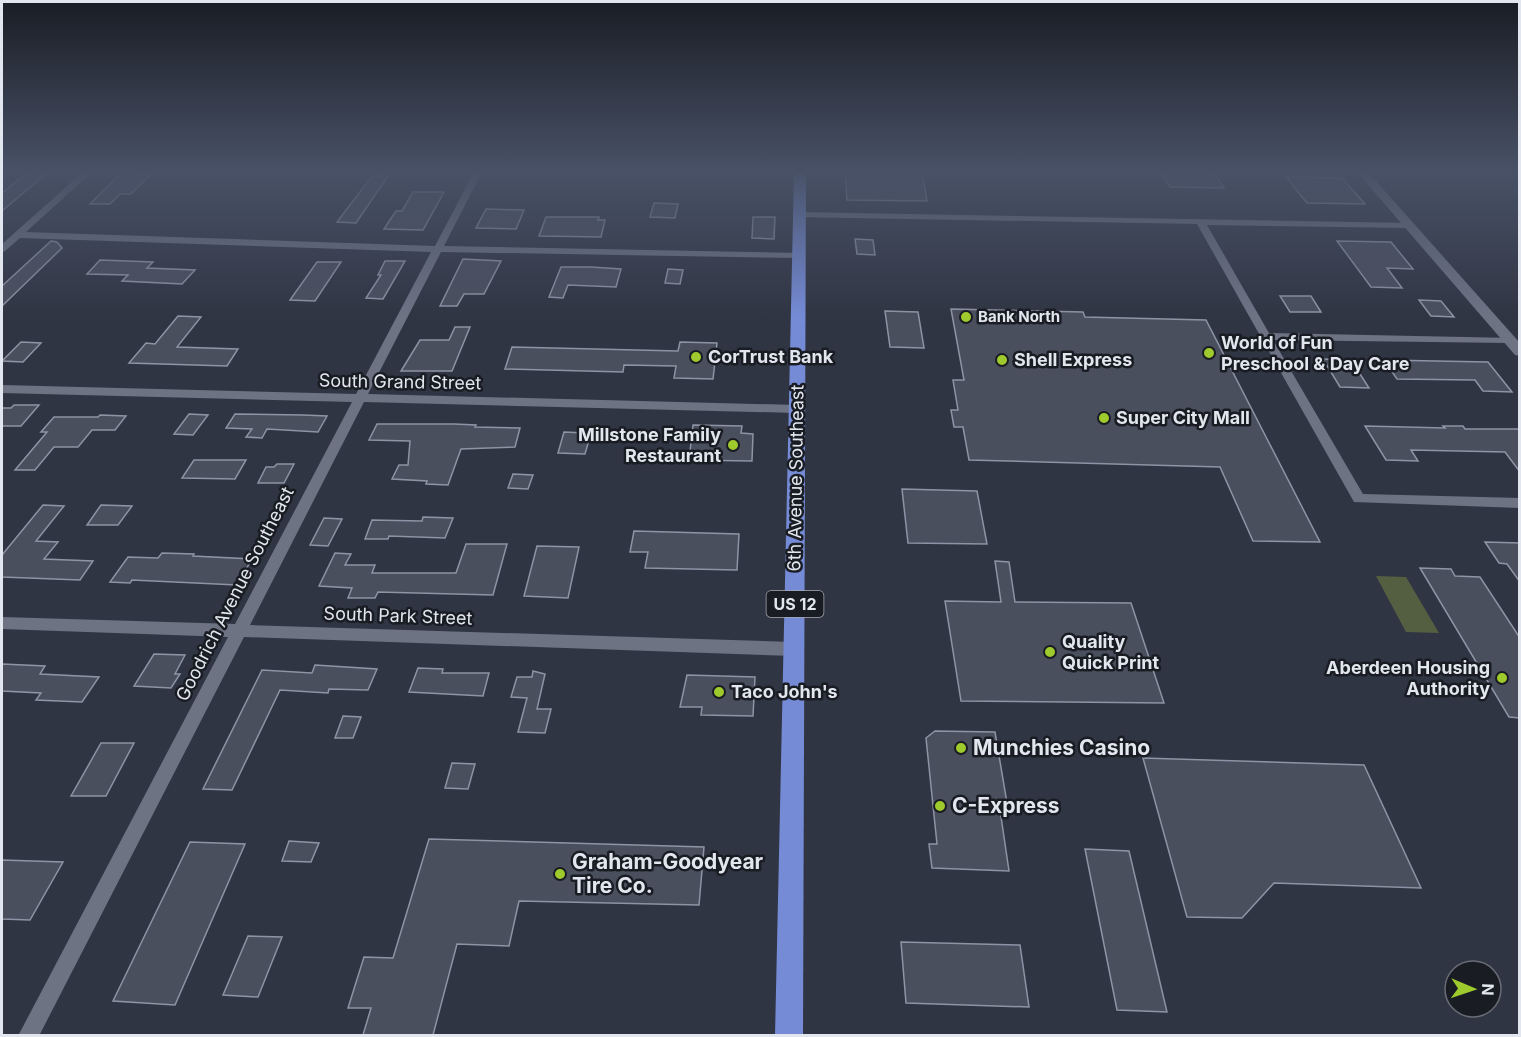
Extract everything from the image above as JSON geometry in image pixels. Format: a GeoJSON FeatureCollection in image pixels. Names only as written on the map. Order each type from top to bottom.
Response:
{"type":"FeatureCollection","features":[{"type":"Feature","properties":{"kind":"highway","name":"6th Avenue Southeast"},"geometry":{"type":"LineString","coordinates":[[789,1035],[799,220]]}},
{"type":"Feature","properties":{"kind":"street"},"geometry":{"type":"LineString","coordinates":[[2,249],[33,220]]}},
{"type":"Feature","properties":{"kind":"street","name":"Goodrich Avenue Southeast"},"geometry":{"type":"LineString","coordinates":[[28,1035],[453,220]]}},
{"type":"Feature","properties":{"kind":"street"},"geometry":{"type":"LineString","coordinates":[[1159,220],[1409,225]]}},
{"type":"Feature","properties":{"kind":"street"},"geometry":{"type":"LineString","coordinates":[[1405,220],[1520,352]]}},
{"type":"Feature","properties":{"kind":"street"},"geometry":{"type":"LineString","coordinates":[[1200,221],[1359,499],[1520,503]]}},
{"type":"Feature","properties":{"kind":"street"},"geometry":{"type":"LineString","coordinates":[[17,235],[438,249],[799,255]]}},
{"type":"Feature","properties":{"kind":"street"},"geometry":{"type":"LineString","coordinates":[[1265,336],[1509,340]]}},
{"type":"Feature","properties":{"kind":"street","name":"South Grand Street"},"geometry":{"type":"LineString","coordinates":[[2,388],[798,410]]}},
{"type":"Feature","properties":{"kind":"street","name":"South Park Street"},"geometry":{"type":"LineString","coordinates":[[2,623],[794,649]]}},
{"type":"Feature","properties":{"kind":"green space"},"geometry":{"type":"Polygon","coordinates":[[[1376,576],[1406,577],[1439,633],[1406,632],[1376,576]]]}},
{"type":"Feature","properties":{"kind":"building"},"geometry":{"type":"Polygon","coordinates":[[[338,220],[358,220],[356,223],[337,222],[338,220]]]}},
{"type":"Feature","properties":{"kind":"building"},"geometry":{"type":"Polygon","coordinates":[[[390,220],[428,220],[423,230],[384,229],[390,220]]]}},
{"type":"Feature","properties":{"kind":"building"},"geometry":{"type":"Polygon","coordinates":[[[480,220],[520,220],[516,229],[476,228],[480,220]]]}},
{"type":"Feature","properties":{"kind":"building"},"geometry":{"type":"Polygon","coordinates":[[[545,220],[605,220],[601,237],[539,236],[545,220]]]}},
{"type":"Feature","properties":{"kind":"building"},"geometry":{"type":"Polygon","coordinates":[[[753,220],[775,220],[774,239],[752,238],[753,220]]]}},
{"type":"Feature","properties":{"kind":"building"},"geometry":{"type":"Polygon","coordinates":[[[855,239],[873,240],[875,255],[857,254],[855,239]]]}},
{"type":"Feature","properties":{"kind":"building"},"geometry":{"type":"Polygon","coordinates":[[[51,241],[57,242],[62,248],[2,306],[2,286],[51,241]]]}},
{"type":"Feature","properties":{"kind":"building"},"geometry":{"type":"Polygon","coordinates":[[[1337,241],[1391,242],[1413,269],[1387,268],[1402,288],[1371,287],[1337,241]]]}},
{"type":"Feature","properties":{"kind":"building"},"geometry":{"type":"Polygon","coordinates":[[[463,259],[501,261],[484,294],[464,294],[457,306],[440,306],[463,259]]]}},
{"type":"Feature","properties":{"kind":"building"},"geometry":{"type":"Polygon","coordinates":[[[100,260],[153,262],[147,268],[195,270],[182,284],[122,281],[128,275],[87,274],[100,260]]]}},
{"type":"Feature","properties":{"kind":"building"},"geometry":{"type":"Polygon","coordinates":[[[385,261],[405,261],[383,299],[366,298],[381,275],[378,275],[385,261]]]}},
{"type":"Feature","properties":{"kind":"building"},"geometry":{"type":"Polygon","coordinates":[[[317,262],[341,262],[315,301],[290,300],[317,262]]]}},
{"type":"Feature","properties":{"kind":"building"},"geometry":{"type":"Polygon","coordinates":[[[561,267],[621,269],[616,287],[568,285],[563,298],[549,297],[561,267]]]}},
{"type":"Feature","properties":{"kind":"building"},"geometry":{"type":"Polygon","coordinates":[[[668,269],[683,270],[680,284],[665,283],[668,269]]]}},
{"type":"Feature","properties":{"kind":"building"},"geometry":{"type":"Polygon","coordinates":[[[1280,296],[1311,296],[1321,312],[1290,312],[1280,296]]]}},
{"type":"Feature","properties":{"kind":"building"},"geometry":{"type":"Polygon","coordinates":[[[1419,300],[1441,301],[1454,317],[1431,316],[1419,300]]]}},
{"type":"Feature","properties":{"kind":"building","name":"Super City Mall"},"geometry":{"type":"Polygon","coordinates":[[[951,309],[1083,312],[1085,317],[1206,320],[1320,542],[1253,541],[1220,467],[969,460],[963,427],[954,427],[951,410],[958,410],[953,380],[964,380],[951,309]]]}},
{"type":"Feature","properties":{"kind":"building"},"geometry":{"type":"Polygon","coordinates":[[[885,311],[918,312],[924,348],[890,347],[885,311]]]}},
{"type":"Feature","properties":{"kind":"building"},"geometry":{"type":"Polygon","coordinates":[[[178,316],[201,317],[177,347],[238,349],[227,366],[129,363],[146,343],[155,344],[178,316]]]}},
{"type":"Feature","properties":{"kind":"building"},"geometry":{"type":"Polygon","coordinates":[[[455,327],[470,327],[452,371],[401,371],[420,340],[449,340],[455,327]]]}},
{"type":"Feature","properties":{"kind":"building"},"geometry":{"type":"Polygon","coordinates":[[[21,342],[41,343],[23,362],[2,361],[21,342]]]}},
{"type":"Feature","properties":{"kind":"building"},"geometry":{"type":"Polygon","coordinates":[[[680,342],[717,343],[713,379],[674,378],[676,366],[624,365],[623,372],[505,369],[512,347],[678,351],[680,342]]]}},
{"type":"Feature","properties":{"kind":"building"},"geometry":{"type":"Polygon","coordinates":[[[1323,359],[1351,360],[1369,388],[1340,387],[1323,359]]]}},
{"type":"Feature","properties":{"kind":"building"},"geometry":{"type":"Polygon","coordinates":[[[1384,360],[1488,362],[1512,392],[1483,391],[1475,380],[1397,379],[1384,360]]]}},
{"type":"Feature","properties":{"kind":"building"},"geometry":{"type":"Polygon","coordinates":[[[14,405],[39,405],[21,426],[2,426],[2,408],[11,408],[14,405]]]}},
{"type":"Feature","properties":{"kind":"building"},"geometry":{"type":"Polygon","coordinates":[[[189,414],[208,415],[193,435],[174,434],[189,414]]]}},
{"type":"Feature","properties":{"kind":"building"},"geometry":{"type":"Polygon","coordinates":[[[235,414],[327,416],[318,432],[267,429],[262,438],[246,437],[252,429],[226,428],[235,414]]]}},
{"type":"Feature","properties":{"kind":"building"},"geometry":{"type":"Polygon","coordinates":[[[100,415],[126,416],[115,430],[92,430],[78,447],[54,447],[35,470],[15,470],[47,432],[41,432],[54,417],[98,417],[100,415]]]}},
{"type":"Feature","properties":{"kind":"building"},"geometry":{"type":"Polygon","coordinates":[[[377,424],[454,424],[520,428],[515,447],[461,449],[448,485],[392,479],[399,465],[408,465],[410,441],[369,440],[377,424]]]}},
{"type":"Feature","properties":{"kind":"building"},"geometry":{"type":"Polygon","coordinates":[[[693,425],[742,426],[741,433],[753,434],[752,461],[689,460],[693,425]]]}},
{"type":"Feature","properties":{"kind":"building"},"geometry":{"type":"Polygon","coordinates":[[[1365,426],[1445,428],[1443,426],[1463,426],[1465,429],[1520,429],[1520,472],[1505,452],[1411,450],[1418,461],[1386,460],[1365,426]]]}},
{"type":"Feature","properties":{"kind":"building"},"geometry":{"type":"Polygon","coordinates":[[[564,432],[585,433],[584,440],[589,440],[585,454],[558,453],[564,432]]]}},
{"type":"Feature","properties":{"kind":"building"},"geometry":{"type":"Polygon","coordinates":[[[194,460],[246,460],[235,479],[182,478],[194,460]]]}},
{"type":"Feature","properties":{"kind":"building"},"geometry":{"type":"Polygon","coordinates":[[[277,464],[294,464],[284,483],[258,483],[266,467],[274,467],[277,464]]]}},
{"type":"Feature","properties":{"kind":"building"},"geometry":{"type":"Polygon","coordinates":[[[513,474],[533,475],[528,489],[508,488],[513,474]]]}},
{"type":"Feature","properties":{"kind":"building"},"geometry":{"type":"Polygon","coordinates":[[[902,489],[977,491],[987,544],[908,543],[902,489]]]}},
{"type":"Feature","properties":{"kind":"building"},"geometry":{"type":"Polygon","coordinates":[[[43,505],[64,506],[36,541],[58,542],[44,559],[93,561],[80,580],[2,577],[2,555],[43,505]]]}},
{"type":"Feature","properties":{"kind":"building"},"geometry":{"type":"Polygon","coordinates":[[[101,505],[132,506],[118,525],[87,525],[101,505]]]}},
{"type":"Feature","properties":{"kind":"building"},"geometry":{"type":"Polygon","coordinates":[[[423,517],[453,518],[445,538],[389,536],[388,539],[365,539],[372,520],[422,521],[423,517]]]}},
{"type":"Feature","properties":{"kind":"building"},"geometry":{"type":"Polygon","coordinates":[[[324,518],[342,519],[328,546],[310,545],[324,518]]]}},
{"type":"Feature","properties":{"kind":"building"},"geometry":{"type":"Polygon","coordinates":[[[634,531],[739,534],[737,570],[645,568],[648,552],[630,552],[634,531]]]}},
{"type":"Feature","properties":{"kind":"building"},"geometry":{"type":"Polygon","coordinates":[[[1485,542],[1520,543],[1520,582],[1507,564],[1499,563],[1485,542]]]}},
{"type":"Feature","properties":{"kind":"building"},"geometry":{"type":"Polygon","coordinates":[[[466,544],[507,544],[493,595],[378,592],[375,598],[348,598],[352,588],[319,586],[335,553],[351,554],[345,565],[375,565],[372,573],[456,573],[466,544]]]}},
{"type":"Feature","properties":{"kind":"building"},"geometry":{"type":"Polygon","coordinates":[[[537,546],[579,547],[568,598],[524,596],[537,546]]]}},
{"type":"Feature","properties":{"kind":"building"},"geometry":{"type":"Polygon","coordinates":[[[162,553],[252,559],[237,585],[132,580],[130,583],[110,582],[128,557],[158,558],[162,553]]]}},
{"type":"Feature","properties":{"kind":"building","name":"Quality Quick Print"},"geometry":{"type":"Polygon","coordinates":[[[995,561],[1009,562],[1015,602],[1131,603],[1164,703],[961,701],[945,601],[1001,602],[995,561]]]}},
{"type":"Feature","properties":{"kind":"building","name":"Aberdeen Housing Authority"},"geometry":{"type":"Polygon","coordinates":[[[1420,568],[1451,569],[1455,576],[1480,577],[1520,638],[1520,718],[1509,717],[1420,568]]]}},
{"type":"Feature","properties":{"kind":"building"},"geometry":{"type":"Polygon","coordinates":[[[154,654],[185,655],[175,674],[180,674],[171,688],[134,686],[154,654]]]}},
{"type":"Feature","properties":{"kind":"building"},"geometry":{"type":"Polygon","coordinates":[[[2,664],[45,666],[40,674],[99,677],[82,702],[36,700],[41,693],[2,691],[2,664]]]}},
{"type":"Feature","properties":{"kind":"building"},"geometry":{"type":"Polygon","coordinates":[[[315,665],[377,669],[368,690],[329,689],[328,693],[280,690],[232,790],[203,789],[262,670],[312,673],[315,665]]]}},
{"type":"Feature","properties":{"kind":"building"},"geometry":{"type":"Polygon","coordinates":[[[418,668],[443,669],[442,673],[489,673],[483,696],[409,692],[418,668]]]}},
{"type":"Feature","properties":{"kind":"building"},"geometry":{"type":"Polygon","coordinates":[[[533,671],[545,674],[537,709],[551,709],[545,733],[518,732],[527,698],[511,697],[517,677],[532,677],[533,671]]]}},
{"type":"Feature","properties":{"kind":"building","name":"Taco John's"},"geometry":{"type":"Polygon","coordinates":[[[687,675],[755,677],[753,716],[701,715],[702,707],[680,707],[687,675]]]}},
{"type":"Feature","properties":{"kind":"building"},"geometry":{"type":"Polygon","coordinates":[[[343,716],[361,717],[353,738],[335,738],[343,716]]]}},
{"type":"Feature","properties":{"kind":"building"},"geometry":{"type":"Polygon","coordinates":[[[935,731],[995,732],[1007,803],[999,803],[1009,871],[932,868],[929,844],[937,844],[926,738],[935,731]]]}},
{"type":"Feature","properties":{"kind":"building"},"geometry":{"type":"Polygon","coordinates":[[[101,743],[134,743],[106,796],[71,796],[101,743]]]}},
{"type":"Feature","properties":{"kind":"building"},"geometry":{"type":"Polygon","coordinates":[[[1143,758],[1364,765],[1421,888],[1274,883],[1242,918],[1187,917],[1143,758]]]}},
{"type":"Feature","properties":{"kind":"building"},"geometry":{"type":"Polygon","coordinates":[[[452,763],[475,764],[468,789],[445,788],[452,763]]]}},
{"type":"Feature","properties":{"kind":"building","name":"Graham-Goodyear Tire Co."},"geometry":{"type":"Polygon","coordinates":[[[429,839],[704,847],[699,905],[519,901],[509,946],[457,944],[433,1035],[363,1035],[371,1008],[348,1008],[364,957],[393,958],[429,839]]]}},
{"type":"Feature","properties":{"kind":"building"},"geometry":{"type":"Polygon","coordinates":[[[289,841],[319,843],[311,862],[282,861],[289,841]]]}},
{"type":"Feature","properties":{"kind":"building"},"geometry":{"type":"Polygon","coordinates":[[[190,842],[245,844],[175,1005],[113,1001],[190,842]]]}},
{"type":"Feature","properties":{"kind":"building"},"geometry":{"type":"Polygon","coordinates":[[[1085,849],[1129,851],[1167,1012],[1117,1010],[1085,849]]]}},
{"type":"Feature","properties":{"kind":"building"},"geometry":{"type":"Polygon","coordinates":[[[2,860],[63,862],[30,920],[2,919],[2,860]]]}},
{"type":"Feature","properties":{"kind":"building"},"geometry":{"type":"Polygon","coordinates":[[[248,936],[282,937],[258,997],[223,995],[248,936]]]}},
{"type":"Feature","properties":{"kind":"building"},"geometry":{"type":"Polygon","coordinates":[[[901,942],[1020,945],[1029,1007],[906,1003],[901,942]]]}},
{"type":"Feature","properties":{"kind":"place","name":"Bank North"},"geometry":{"type":"Point","coordinates":[966,317]}},
{"type":"Feature","properties":{"kind":"place","name":"World of Fun Preschool & Day Care"},"geometry":{"type":"Point","coordinates":[1209,353]}},
{"type":"Feature","properties":{"kind":"place","name":"CorTrust Bank"},"geometry":{"type":"Point","coordinates":[696,357]}},
{"type":"Feature","properties":{"kind":"place","name":"Shell Express"},"geometry":{"type":"Point","coordinates":[1002,360]}},
{"type":"Feature","properties":{"kind":"place","name":"Super City Mall"},"geometry":{"type":"Point","coordinates":[1104,418]}},
{"type":"Feature","properties":{"kind":"place","name":"Millstone Family Restaurant"},"geometry":{"type":"Point","coordinates":[733,445]}},
{"type":"Feature","properties":{"kind":"place","name":"Quality Quick Print"},"geometry":{"type":"Point","coordinates":[1050,652]}},
{"type":"Feature","properties":{"kind":"place","name":"Aberdeen Housing Authority"},"geometry":{"type":"Point","coordinates":[1502,678]}},
{"type":"Feature","properties":{"kind":"place","name":"Taco John's"},"geometry":{"type":"Point","coordinates":[719,692]}},
{"type":"Feature","properties":{"kind":"place","name":"Munchies Casino"},"geometry":{"type":"Point","coordinates":[961,748]}},
{"type":"Feature","properties":{"kind":"place","name":"C-Express"},"geometry":{"type":"Point","coordinates":[940,806]}},
{"type":"Feature","properties":{"kind":"place","name":"Graham-Goodyear Tire Co."},"geometry":{"type":"Point","coordinates":[560,874]}}]}
